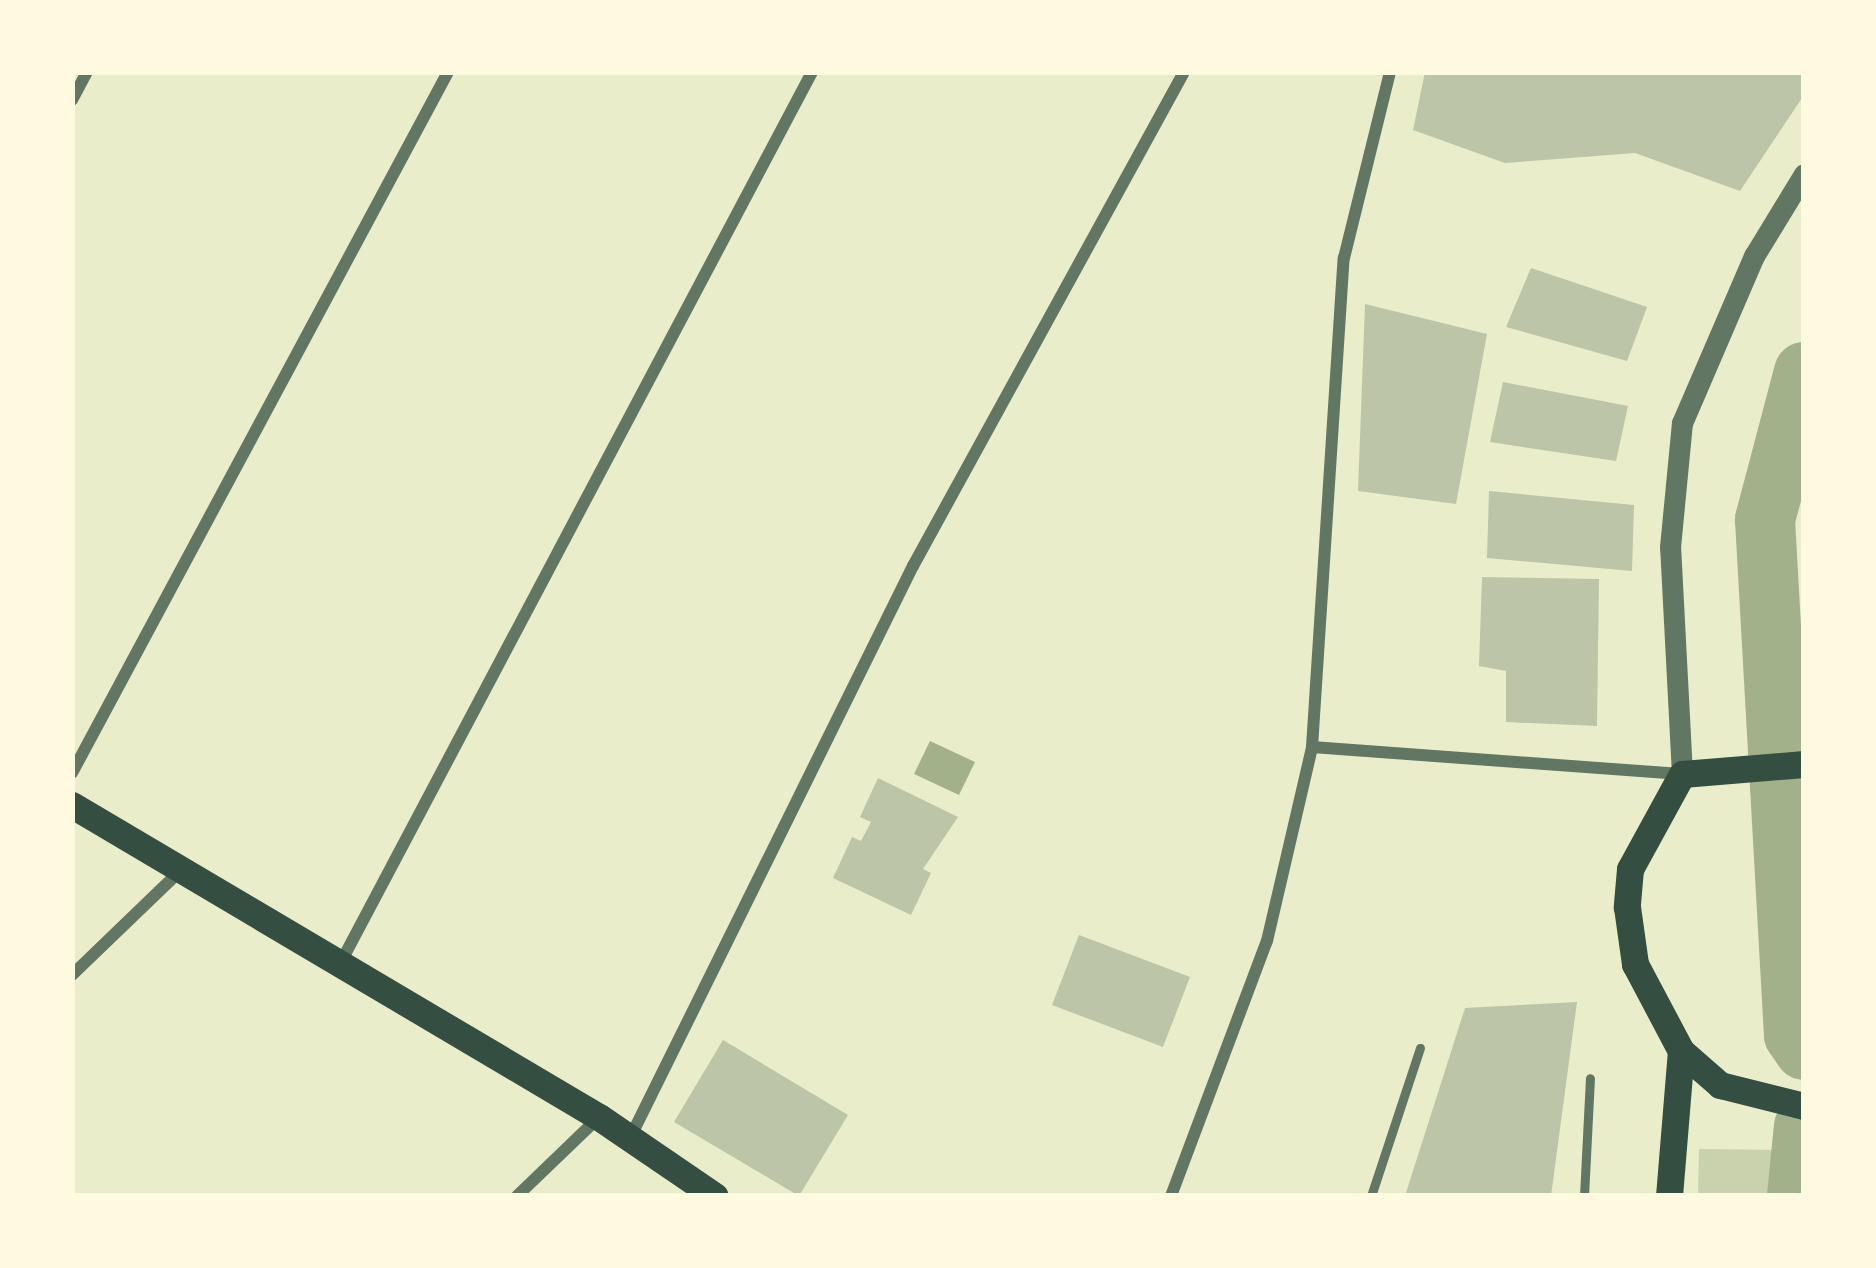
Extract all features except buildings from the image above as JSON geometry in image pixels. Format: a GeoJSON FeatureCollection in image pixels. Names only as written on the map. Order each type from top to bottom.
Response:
{"type":"FeatureCollection","features":[{"type":"Feature","properties":{"kind":"main road"},"geometry":{"type":"LineString","coordinates":[[1804,764],[1725,776],[1682,774],[1630,869],[1627,907],[1635,964],[1681,1051],[1720,1085],[1751,1099],[1804,1106]]}},
{"type":"Feature","properties":{"kind":"main road"},"geometry":{"type":"LineString","coordinates":[[72,805],[599,1117],[716,1196]]}},
{"type":"Feature","properties":{"kind":"main road"},"geometry":{"type":"LineString","coordinates":[[1669,1196],[1681,1051]]}},
{"type":"Feature","properties":{"kind":"street"},"geometry":{"type":"LineString","coordinates":[[72,100],[87,72]]}},
{"type":"Feature","properties":{"kind":"street"},"geometry":{"type":"LineString","coordinates":[[72,773],[448,72]]}},
{"type":"Feature","properties":{"kind":"street"},"geometry":{"type":"LineString","coordinates":[[340,964],[812,72]]}},
{"type":"Feature","properties":{"kind":"street"},"geometry":{"type":"LineString","coordinates":[[630,1137],[913,566],[1184,72]]}},
{"type":"Feature","properties":{"kind":"street"},"geometry":{"type":"LineString","coordinates":[[1171,1196],[1267,941],[1312,747],[1344,259],[1390,72]]}},
{"type":"Feature","properties":{"kind":"street"},"geometry":{"type":"LineString","coordinates":[[1312,747],[1682,774],[1670,547],[1682,423],[1754,256],[1804,174]]}},
{"type":"Feature","properties":{"kind":"street"},"geometry":{"type":"LineString","coordinates":[[72,975],[179,872]]}},
{"type":"Feature","properties":{"kind":"street"},"geometry":{"type":"LineString","coordinates":[[517,1196],[599,1117]]}},
{"type":"Feature","properties":{"kind":"lane"},"geometry":{"type":"LineString","coordinates":[[1371,1196],[1420,1048]]}},
{"type":"Feature","properties":{"kind":"lane"},"geometry":{"type":"LineString","coordinates":[[1584,1196],[1590,1078]]}},
{"type":"Feature","properties":{"kind":"shaded area"},"geometry":{"type":"Polygon","coordinates":[[[930,741],[975,762],[959,795],[914,774],[930,741]]]}},
{"type":"Feature","properties":{"kind":"shaded area"},"geometry":{"type":"Polygon","coordinates":[[[1699,1149],[1780,1150],[1777,1196],[1698,1196],[1699,1149]]]}},
{"type":"Feature","properties":{"kind":"waterway"},"geometry":{"type":"LineString","coordinates":[[1804,372],[1765,520],[1794,1035],[1804,1050]]}},
{"type":"Feature","properties":{"kind":"waterway"},"geometry":{"type":"LineString","coordinates":[[1797,1196],[1804,1126]]}}]}
